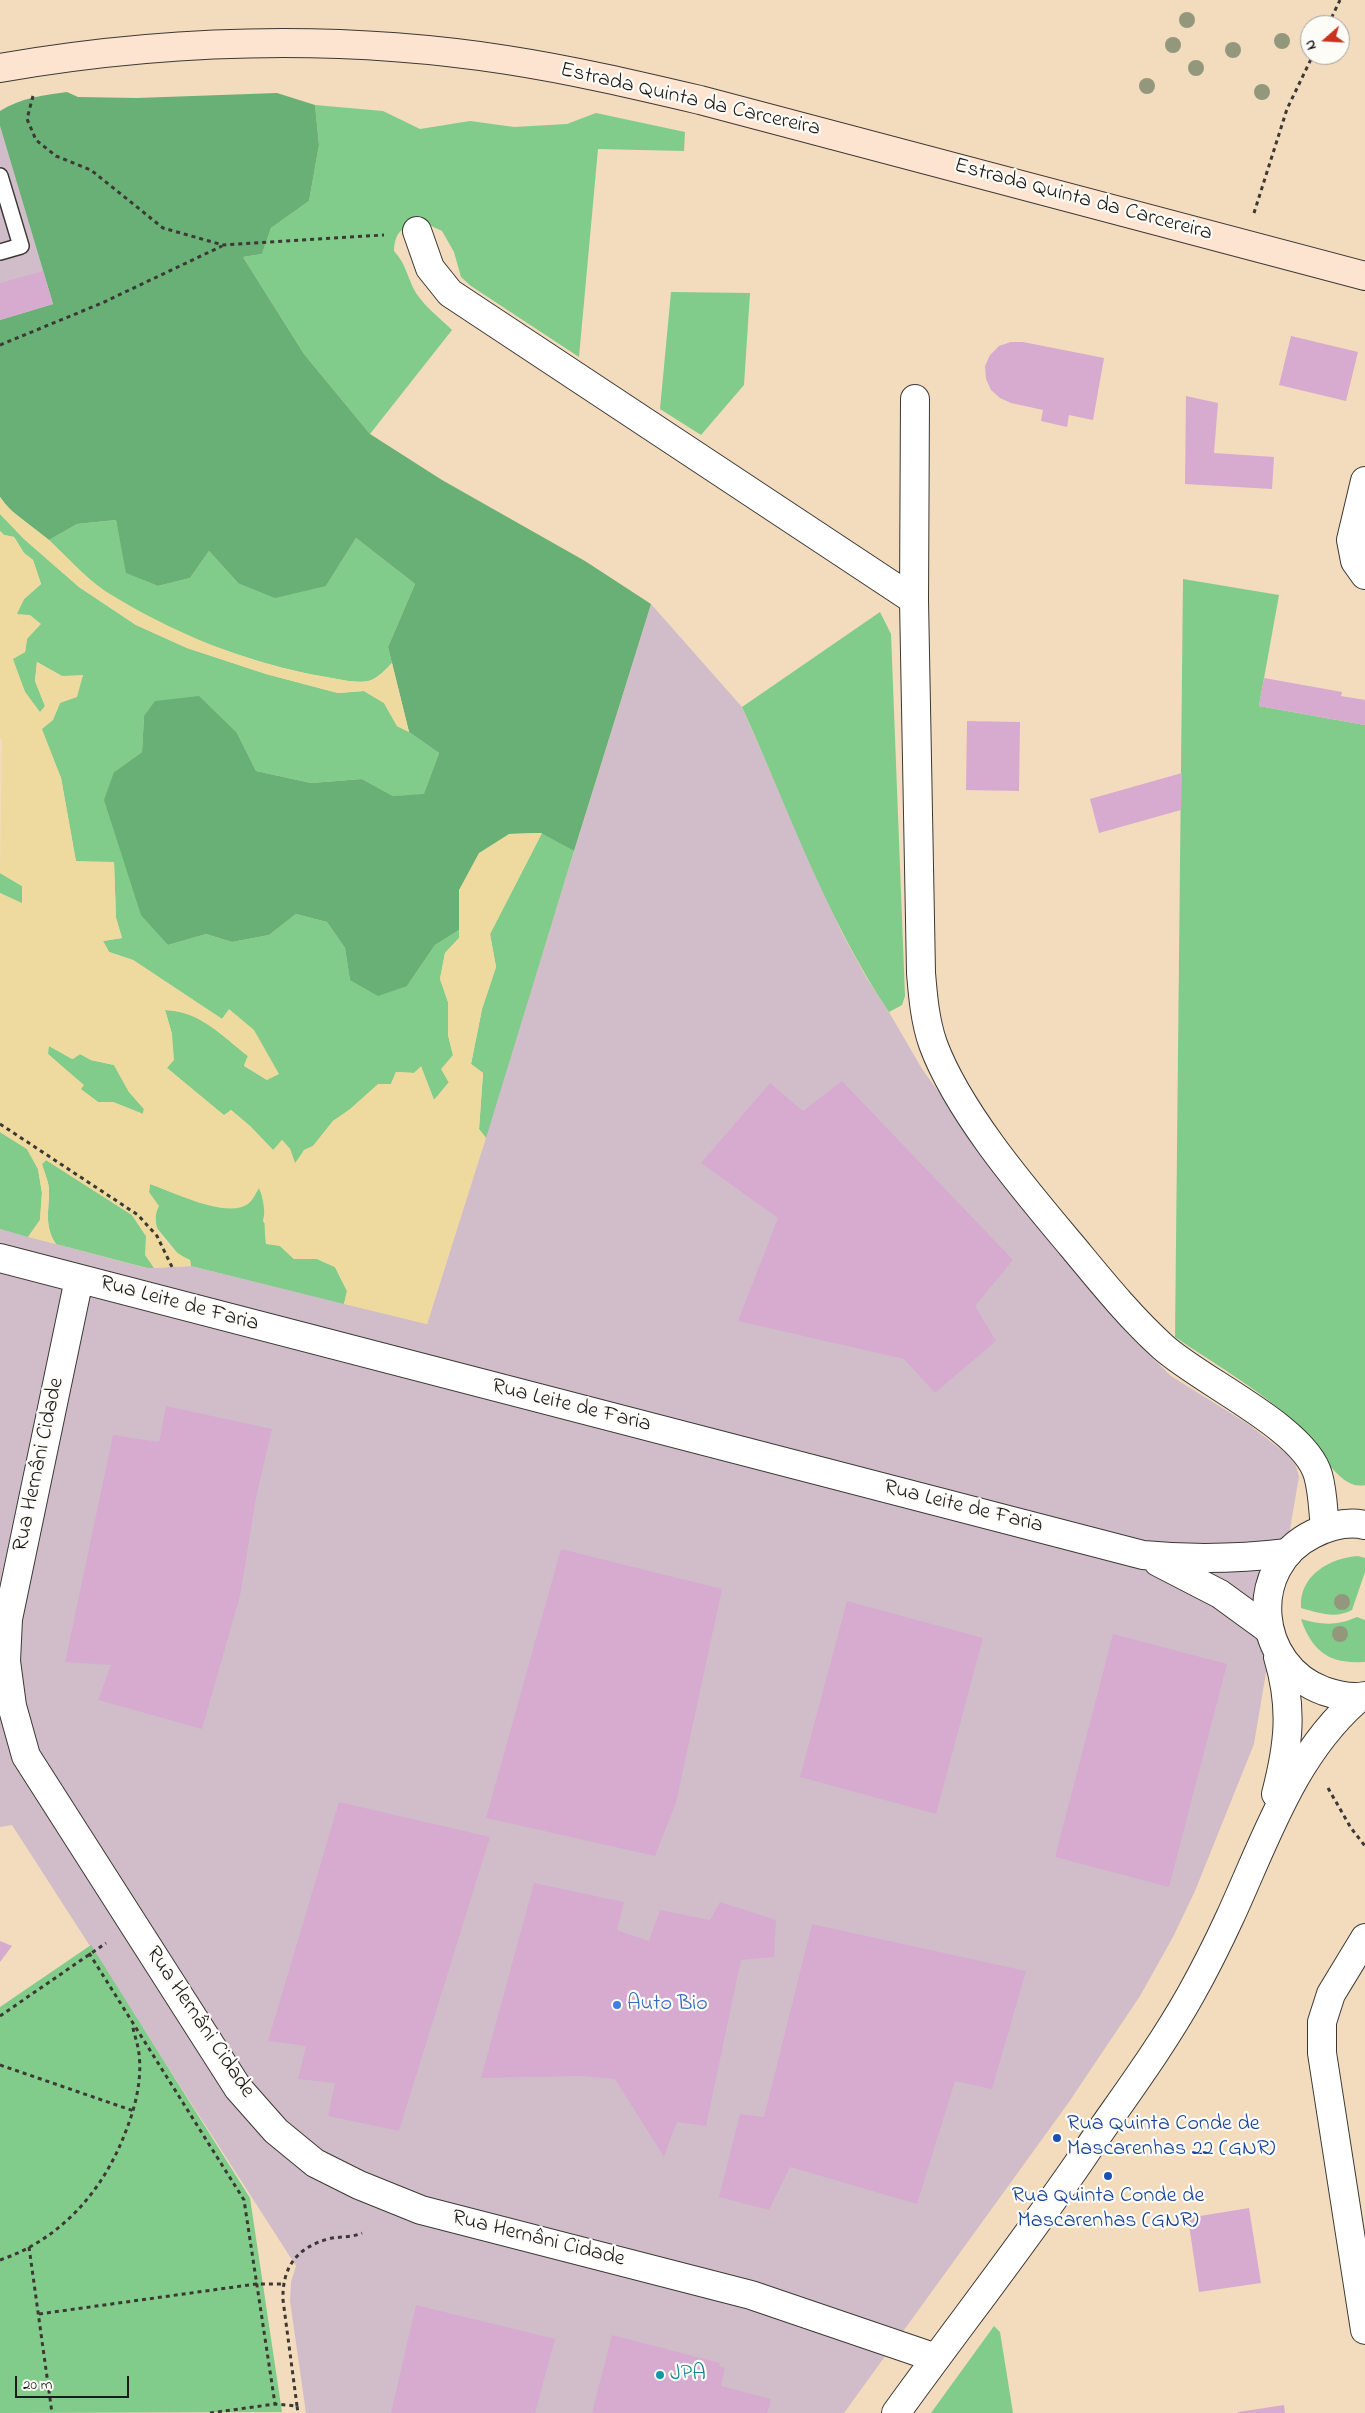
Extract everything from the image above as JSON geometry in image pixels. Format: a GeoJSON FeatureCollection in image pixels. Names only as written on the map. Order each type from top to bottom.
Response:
{"type":"FeatureCollection","features":[{"type":"Feature","properties":{"kind":"main road","name":"Estrada Quinta da Carcereira"},"geometry":{"type":"LineString","coordinates":[[0,68],[65,57],[164,46],[257,42],[326,42],[508,60],[700,100],[1365,276]]}},
{"type":"Feature","properties":{"kind":"street"},"geometry":{"type":"LineString","coordinates":[[417,231],[430,268],[450,293],[914,600]]}},
{"type":"Feature","properties":{"kind":"street"},"geometry":{"type":"LineString","coordinates":[[915,399],[914,600],[921,973],[924,1009],[933,1044],[950,1081],[985,1134],[1030,1196],[1129,1313],[1165,1348],[1280,1428],[1306,1450],[1318,1474],[1329,1527]]}},
{"type":"Feature","properties":{"kind":"street"},"geometry":{"type":"LineString","coordinates":[[1365,481],[1351,540],[1355,561],[1365,574]]}},
{"type":"Feature","properties":{"kind":"street","name":"Rua Leite de Faria"},"geometry":{"type":"LineString","coordinates":[[0,1258],[1143,1555]]}},
{"type":"Feature","properties":{"kind":"street","name":"Rua Hernâni Cidade"},"geometry":{"type":"LineString","coordinates":[[78,1279],[8,1619],[6,1661],[12,1706],[26,1756],[238,2088],[276,2131],[315,2163],[359,2185],[421,2210],[750,2295],[936,2358]]}},
{"type":"Feature","properties":{"kind":"street"},"geometry":{"type":"LineString","coordinates":[[1265,1832],[1282,1769],[1288,1736],[1289,1708],[1285,1679],[1266,1609],[1269,1589],[1276,1570],[1288,1553],[1305,1538],[1329,1527],[1365,1506]]}},
{"type":"Feature","properties":{"kind":"street"},"geometry":{"type":"LineString","coordinates":[[1329,1527],[1365,1525]]}},
{"type":"Feature","properties":{"kind":"street"},"geometry":{"type":"LineString","coordinates":[[1143,1555],[1224,1560],[1288,1553]]}},
{"type":"Feature","properties":{"kind":"street"},"geometry":{"type":"LineString","coordinates":[[1143,1555],[1220,1594],[1273,1640],[1291,1671],[1312,1686],[1335,1695],[1363,1696]]}},
{"type":"Feature","properties":{"kind":"street"},"geometry":{"type":"LineString","coordinates":[[896,2413],[1145,2070],[1191,1994],[1225,1926],[1265,1832],[1297,1772],[1322,1735],[1342,1712],[1363,1696]]}},
{"type":"Feature","properties":{"kind":"street"},"geometry":{"type":"LineString","coordinates":[[1364,2319],[1322,2053],[1322,2022],[1331,1994],[1365,1938]]}},
{"type":"Feature","properties":{"kind":"lane"},"geometry":{"type":"LineString","coordinates":[[0,176],[21,246],[0,252]]}},
{"type":"Feature","properties":{"kind":"path"},"geometry":{"type":"LineString","coordinates":[[1333,15],[1340,0]]}},
{"type":"Feature","properties":{"kind":"path"},"geometry":{"type":"LineString","coordinates":[[1246,244],[1287,109],[1308,65]]}},
{"type":"Feature","properties":{"kind":"path"},"geometry":{"type":"LineString","coordinates":[[33,90],[32,106],[27,119],[36,140],[56,156],[91,170],[163,228],[223,245],[360,238],[417,231]]}},
{"type":"Feature","properties":{"kind":"path"},"geometry":{"type":"LineString","coordinates":[[0,345],[102,303],[223,245]]}},
{"type":"Feature","properties":{"kind":"path"},"geometry":{"type":"LineString","coordinates":[[0,1124],[138,1214],[157,1236],[172,1268],[166,1302]]}},
{"type":"Feature","properties":{"kind":"path"},"geometry":{"type":"LineString","coordinates":[[1310,1754],[1351,1828],[1365,1846]]}},
{"type":"Feature","properties":{"kind":"path"},"geometry":{"type":"LineString","coordinates":[[0,2016],[90,1953],[244,2200],[275,2404]]}},
{"type":"Feature","properties":{"kind":"path"},"geometry":{"type":"LineString","coordinates":[[0,2260],[29,2247],[57,2230],[91,2197],[106,2174],[122,2143],[134,2111],[139,2055],[131,2021]]}},
{"type":"Feature","properties":{"kind":"path"},"geometry":{"type":"LineString","coordinates":[[0,2065],[134,2111]]}},
{"type":"Feature","properties":{"kind":"path"},"geometry":{"type":"LineString","coordinates":[[298,2413],[282,2284],[286,2272],[296,2257],[311,2246],[329,2239],[354,2236],[362,2232]]}},
{"type":"Feature","properties":{"kind":"path"},"geometry":{"type":"LineString","coordinates":[[29,2247],[52,2413]]}},
{"type":"Feature","properties":{"kind":"path"},"geometry":{"type":"LineString","coordinates":[[38,2314],[256,2284],[282,2284]]}},
{"type":"Feature","properties":{"kind":"path"},"geometry":{"type":"LineString","coordinates":[[210,2413],[275,2404],[296,2406]]}},
{"type":"Feature","properties":{"kind":"shaded area"},"geometry":{"type":"Polygon","coordinates":[[[0,126],[53,304],[0,320],[0,126]]]}},
{"type":"Feature","properties":{"kind":"shaded area"},"geometry":{"type":"Polygon","coordinates":[[[651,604],[742,707],[842,933],[866,977],[922,1069],[1014,1195],[1128,1334],[1171,1376],[1248,1424],[1288,1455],[1296,1466],[1299,1477],[1254,1744],[1195,1891],[1173,1937],[1140,1996],[1069,2102],[844,2413],[306,2413],[290,2301],[291,2282],[296,2266],[12,1825],[0,1827],[0,1229],[146,1268],[191,1266],[427,1324],[651,604]]]}},
{"type":"Feature","properties":{"kind":"green space"},"geometry":{"type":"Polygon","coordinates":[[[67,92],[78,97],[137,98],[277,93],[315,105],[319,145],[309,201],[271,228],[262,254],[243,257],[304,354],[370,434],[442,480],[585,561],[651,604],[574,851],[541,833],[509,834],[459,890],[459,930],[435,945],[407,986],[378,996],[350,980],[345,948],[327,922],[296,914],[269,935],[232,942],[206,934],[168,945],[141,915],[104,800],[114,772],[142,752],[144,716],[155,701],[199,696],[237,733],[256,771],[311,783],[362,779],[393,796],[424,794],[439,753],[409,732],[388,647],[415,584],[356,538],[326,586],[275,598],[238,583],[209,551],[190,578],[158,586],[126,573],[116,520],[77,524],[49,540],[8,508],[0,497],[0,320],[53,304],[0,126],[0,111],[24,100],[67,92]]]}},
{"type":"Feature","properties":{"kind":"green space"},"geometry":{"type":"Polygon","coordinates":[[[315,105],[383,111],[420,129],[470,121],[514,127],[567,124],[596,113],[685,132],[684,151],[598,149],[579,357],[471,286],[461,277],[454,252],[442,231],[423,222],[402,230],[396,238],[394,251],[402,261],[416,293],[428,308],[452,330],[370,434],[304,354],[243,257],[262,254],[271,228],[309,201],[319,145],[315,105]]]}},
{"type":"Feature","properties":{"kind":"green space"},"geometry":{"type":"Polygon","coordinates":[[[671,292],[750,293],[744,385],[701,435],[660,409],[671,292]]]}},
{"type":"Feature","properties":{"kind":"green space"},"geometry":{"type":"Polygon","coordinates":[[[0,514],[24,539],[79,587],[136,625],[187,648],[266,674],[338,693],[364,691],[384,703],[397,726],[439,753],[424,795],[393,796],[362,779],[311,783],[256,771],[237,733],[144,716],[142,752],[114,772],[168,945],[206,934],[232,942],[269,935],[296,914],[327,922],[345,948],[350,980],[407,986],[435,945],[459,930],[459,938],[445,953],[440,979],[448,1002],[448,1035],[453,1055],[449,1082],[434,1100],[421,1067],[414,1073],[396,1072],[391,1084],[333,1121],[313,1146],[304,1150],[295,1164],[290,1149],[282,1140],[274,1151],[250,1126],[231,1110],[224,1116],[167,1068],[172,1034],[165,1010],[178,1011],[200,1019],[219,1032],[248,1056],[244,1066],[267,1080],[229,1010],[222,1019],[133,960],[109,952],[103,941],[122,938],[116,918],[114,862],[76,862],[61,778],[41,729],[53,719],[60,703],[83,676],[62,676],[37,662],[35,681],[45,706],[40,713],[25,692],[12,659],[25,652],[27,639],[16,614],[24,599],[41,584],[33,560],[24,553],[14,537],[4,535],[0,531],[0,514]]]}},
{"type":"Feature","properties":{"kind":"green space"},"geometry":{"type":"Polygon","coordinates":[[[116,520],[127,573],[158,586],[190,578],[209,551],[238,583],[326,586],[356,538],[415,584],[388,647],[392,663],[379,676],[369,681],[331,678],[304,673],[243,656],[181,633],[152,619],[102,589],[81,572],[49,540],[77,524],[116,520]]]}},
{"type":"Feature","properties":{"kind":"green space"},"geometry":{"type":"Polygon","coordinates":[[[1183,579],[1279,595],[1259,706],[1365,725],[1365,1485],[1347,1482],[1331,1467],[1305,1432],[1276,1406],[1175,1337],[1183,579]]]}},
{"type":"Feature","properties":{"kind":"green space"},"geometry":{"type":"Polygon","coordinates":[[[880,612],[891,634],[905,996],[902,1005],[889,1012],[846,939],[827,901],[742,707],[880,612]]]}},
{"type":"Feature","properties":{"kind":"green space"},"geometry":{"type":"Polygon","coordinates":[[[542,833],[574,851],[486,1138],[479,1129],[483,1073],[471,1064],[482,1009],[496,967],[490,934],[542,833]]]}},
{"type":"Feature","properties":{"kind":"green space"},"geometry":{"type":"Polygon","coordinates":[[[0,873],[22,886],[22,904],[0,893],[0,873]]]}},
{"type":"Feature","properties":{"kind":"green space"},"geometry":{"type":"Polygon","coordinates":[[[49,1046],[72,1059],[80,1054],[91,1060],[114,1065],[129,1092],[144,1109],[143,1114],[113,1102],[98,1102],[80,1089],[83,1086],[47,1053],[49,1046]]]}},
{"type":"Feature","properties":{"kind":"green space"},"geometry":{"type":"Polygon","coordinates":[[[0,1132],[27,1149],[38,1169],[42,1193],[40,1220],[28,1237],[0,1229],[0,1132]]]}},
{"type":"Feature","properties":{"kind":"green space"},"geometry":{"type":"Polygon","coordinates":[[[46,1160],[132,1215],[146,1236],[146,1255],[154,1268],[147,1268],[56,1244],[50,1231],[48,1218],[49,1188],[42,1164],[46,1160]]]}},
{"type":"Feature","properties":{"kind":"green space"},"geometry":{"type":"Polygon","coordinates":[[[150,1184],[187,1198],[250,1202],[259,1187],[266,1205],[263,1221],[280,1246],[294,1259],[317,1259],[335,1267],[347,1291],[344,1304],[191,1266],[190,1260],[179,1255],[156,1227],[155,1213],[149,1192],[150,1184]]]}},
{"type":"Feature","properties":{"kind":"green space"},"geometry":{"type":"Polygon","coordinates":[[[1358,1556],[1365,1558],[1365,1572],[1352,1610],[1333,1615],[1301,1608],[1305,1586],[1318,1570],[1337,1560],[1358,1556]]]}},
{"type":"Feature","properties":{"kind":"green space"},"geometry":{"type":"Polygon","coordinates":[[[1357,1617],[1365,1620],[1365,1662],[1341,1661],[1323,1653],[1311,1640],[1301,1619],[1329,1624],[1357,1617]]]}},
{"type":"Feature","properties":{"kind":"green space"},"geometry":{"type":"Polygon","coordinates":[[[91,1945],[250,2198],[282,2412],[0,2413],[0,2007],[91,1945]]]}},
{"type":"Feature","properties":{"kind":"green space"},"geometry":{"type":"Polygon","coordinates":[[[994,2326],[1000,2332],[1013,2413],[931,2413],[994,2326]]]}},
{"type":"Feature","properties":{"kind":"sand"},"geometry":{"type":"Polygon","coordinates":[[[0,497],[17,516],[51,542],[84,574],[105,591],[157,620],[212,645],[298,672],[353,682],[372,680],[392,663],[409,732],[397,726],[384,703],[364,691],[338,693],[266,674],[187,648],[136,625],[79,587],[24,539],[0,514],[0,497]]]}},
{"type":"Feature","properties":{"kind":"sand"},"geometry":{"type":"Polygon","coordinates":[[[0,531],[4,535],[14,537],[24,553],[33,560],[41,584],[24,599],[17,614],[30,615],[41,624],[27,639],[25,652],[13,659],[25,692],[40,712],[45,706],[35,681],[37,662],[62,676],[83,675],[77,697],[60,703],[53,720],[42,729],[61,778],[76,861],[114,862],[116,918],[122,938],[103,941],[109,952],[133,960],[222,1019],[229,1009],[254,1030],[279,1074],[267,1080],[244,1065],[248,1056],[210,1026],[178,1011],[165,1010],[172,1034],[174,1060],[167,1068],[224,1115],[231,1110],[250,1126],[273,1150],[282,1140],[290,1149],[295,1163],[305,1150],[313,1146],[333,1121],[350,1109],[378,1084],[391,1084],[396,1072],[414,1073],[421,1066],[434,1100],[449,1083],[441,1069],[453,1055],[448,1035],[448,1002],[440,979],[445,953],[459,938],[459,890],[479,853],[509,834],[542,833],[490,934],[496,967],[482,1009],[471,1064],[483,1073],[479,1129],[486,1138],[427,1324],[344,1304],[347,1291],[335,1267],[317,1259],[294,1259],[280,1246],[266,1244],[264,1208],[259,1188],[248,1204],[238,1208],[227,1208],[199,1203],[150,1184],[149,1192],[159,1206],[156,1222],[162,1238],[175,1251],[190,1260],[191,1266],[154,1268],[145,1255],[146,1236],[132,1215],[46,1160],[42,1164],[49,1188],[48,1218],[50,1231],[56,1244],[28,1237],[40,1220],[42,1193],[38,1169],[27,1149],[0,1132],[0,893],[22,903],[22,886],[0,873],[2,740],[0,738],[0,531]],[[49,1046],[48,1054],[84,1085],[81,1089],[98,1102],[113,1102],[143,1114],[144,1109],[129,1092],[114,1065],[91,1060],[80,1054],[73,1059],[49,1046]]]}},
{"type":"Feature","properties":{"kind":"building"},"geometry":{"type":"Polygon","coordinates":[[[43,271],[53,304],[0,320],[0,283],[43,271]]]}},
{"type":"Feature","properties":{"kind":"building"},"geometry":{"type":"Polygon","coordinates":[[[1291,336],[1358,352],[1346,401],[1279,385],[1291,336]]]}},
{"type":"Feature","properties":{"kind":"building"},"geometry":{"type":"Polygon","coordinates":[[[1011,342],[1023,342],[1104,358],[1093,420],[1069,415],[1067,427],[1041,421],[1043,410],[1011,403],[1000,398],[991,390],[986,379],[985,366],[990,355],[999,346],[1011,342]]]}},
{"type":"Feature","properties":{"kind":"building"},"geometry":{"type":"Polygon","coordinates":[[[1186,396],[1218,403],[1214,453],[1274,457],[1272,489],[1185,484],[1186,396]]]}},
{"type":"Feature","properties":{"kind":"building"},"geometry":{"type":"Polygon","coordinates":[[[1264,678],[1342,692],[1341,696],[1365,700],[1365,725],[1259,706],[1264,678]]]}},
{"type":"Feature","properties":{"kind":"building"},"geometry":{"type":"Polygon","coordinates":[[[967,721],[1020,722],[1019,791],[966,790],[967,721]]]}},
{"type":"Feature","properties":{"kind":"building"},"geometry":{"type":"Polygon","coordinates":[[[1182,773],[1181,810],[1099,833],[1090,799],[1182,773]]]}},
{"type":"Feature","properties":{"kind":"building"},"geometry":{"type":"Polygon","coordinates":[[[842,1081],[1013,1260],[975,1306],[996,1341],[935,1393],[904,1359],[738,1321],[778,1218],[701,1163],[770,1083],[803,1111],[842,1081]]]}},
{"type":"Feature","properties":{"kind":"building"},"geometry":{"type":"Polygon","coordinates":[[[166,1406],[272,1429],[256,1498],[240,1596],[202,1729],[98,1700],[111,1665],[65,1662],[113,1435],[159,1442],[166,1406]]]}},
{"type":"Feature","properties":{"kind":"building"},"geometry":{"type":"Polygon","coordinates":[[[561,1549],[722,1589],[676,1803],[655,1856],[486,1818],[561,1549]]]}},
{"type":"Feature","properties":{"kind":"building"},"geometry":{"type":"Polygon","coordinates":[[[847,1601],[983,1638],[936,1814],[800,1777],[847,1601]]]}},
{"type":"Feature","properties":{"kind":"building"},"geometry":{"type":"Polygon","coordinates":[[[1113,1634],[1227,1664],[1169,1887],[1055,1857],[1113,1634]]]}},
{"type":"Feature","properties":{"kind":"building"},"geometry":{"type":"Polygon","coordinates":[[[339,1802],[490,1837],[399,2131],[328,2116],[335,2083],[298,2079],[306,2046],[268,2041],[339,1802]]]}},
{"type":"Feature","properties":{"kind":"building"},"geometry":{"type":"Polygon","coordinates":[[[534,1883],[624,1902],[617,1930],[649,1941],[660,1910],[710,1920],[720,1902],[776,1920],[774,1957],[741,1960],[706,2126],[677,2122],[664,2157],[615,2079],[583,2076],[481,2078],[534,1883]]]}},
{"type":"Feature","properties":{"kind":"building"},"geometry":{"type":"Polygon","coordinates":[[[812,1924],[1026,1971],[992,2089],[955,2081],[917,2204],[790,2167],[769,2210],[719,2197],[740,2114],[764,2117],[812,1924]]]}},
{"type":"Feature","properties":{"kind":"building"},"geometry":{"type":"Polygon","coordinates":[[[0,1941],[12,1946],[0,1962],[0,1941]]]}},
{"type":"Feature","properties":{"kind":"building"},"geometry":{"type":"Polygon","coordinates":[[[1249,2208],[1261,2283],[1199,2292],[1188,2218],[1249,2208]]]}},
{"type":"Feature","properties":{"kind":"building"},"geometry":{"type":"Polygon","coordinates":[[[416,2305],[555,2339],[535,2413],[391,2413],[416,2305]]]}},
{"type":"Feature","properties":{"kind":"building","name":"JPA"},"geometry":{"type":"Polygon","coordinates":[[[612,2335],[720,2363],[719,2366],[725,2368],[721,2386],[771,2399],[767,2413],[592,2413],[612,2335]]]}},
{"type":"Feature","properties":{"kind":"building"},"geometry":{"type":"Polygon","coordinates":[[[1284,2405],[1285,2413],[1238,2413],[1238,2412],[1284,2405]]]}},
{"type":"Feature","properties":{"kind":"place","name":"Auto Bio"},"geometry":{"type":"Point","coordinates":[617,2005]}},
{"type":"Feature","properties":{"kind":"place","name":"Rua Quinta Conde de Mascarenhas 22 (GNR)"},"geometry":{"type":"Point","coordinates":[1057,2138]}},
{"type":"Feature","properties":{"kind":"place","name":"Rua Quinta Conde de Mascarenhas (GNR)"},"geometry":{"type":"Point","coordinates":[1108,2176]}},
{"type":"Feature","properties":{"kind":"place","name":"JPA"},"geometry":{"type":"Point","coordinates":[660,2375]}}]}
